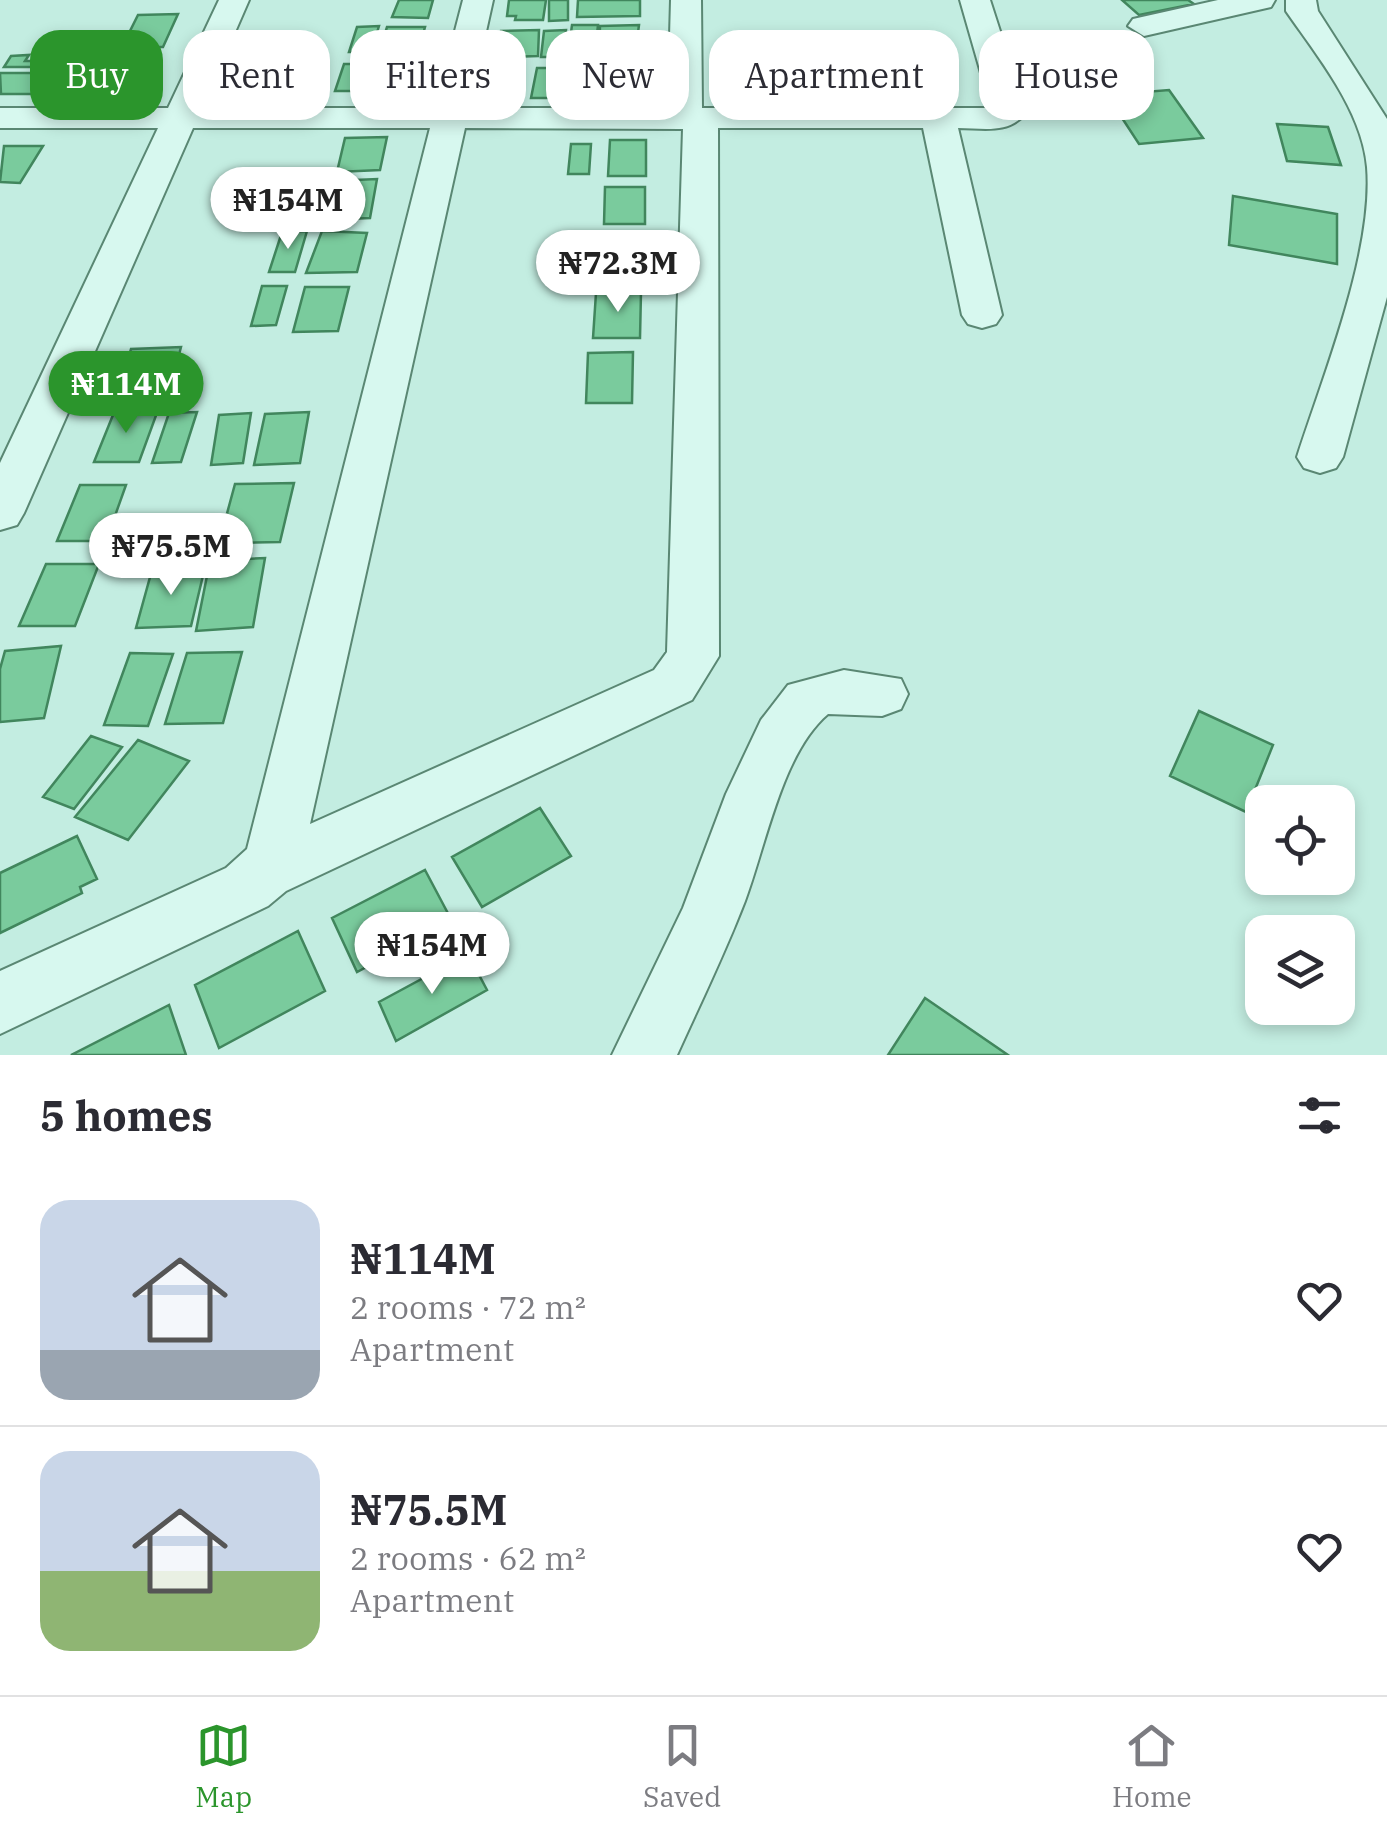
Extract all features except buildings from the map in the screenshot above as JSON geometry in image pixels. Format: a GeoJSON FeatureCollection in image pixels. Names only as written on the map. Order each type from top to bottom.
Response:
{"type":"FeatureCollection","features":[{"type":"Feature","properties":{"kind":"street"},"geometry":{"type":"LineString","coordinates":[[221,30],[234,0]]}},
{"type":"Feature","properties":{"kind":"street"},"geometry":{"type":"LineString","coordinates":[[470,30],[478,0]]}},
{"type":"Feature","properties":{"kind":"street"},"geometry":{"type":"LineString","coordinates":[[0,1003],[247,887],[266,872],[673,685],[693,656],[693,119],[686,0]]}},
{"type":"Feature","properties":{"kind":"street"},"geometry":{"type":"LineString","coordinates":[[959,119],[997,119],[1008,114],[975,0]]}},
{"type":"Feature","properties":{"kind":"street"},"geometry":{"type":"LineString","coordinates":[[1144,26],[1260,0]]}},
{"type":"Feature","properties":{"kind":"street"},"geometry":{"type":"LineString","coordinates":[[1300,0],[1302,12],[1370,123],[1385,164],[1386,246],[1320,457]]}},
{"type":"Feature","properties":{"kind":"street"},"geometry":{"type":"LineString","coordinates":[[0,118],[183,119],[0,513]]}},
{"type":"Feature","properties":{"kind":"street"},"geometry":{"type":"LineString","coordinates":[[526,119],[709,119]]}},
{"type":"Feature","properties":{"kind":"street"},"geometry":{"type":"LineString","coordinates":[[266,872],[279,840],[448,120]]}},
{"type":"Feature","properties":{"kind":"street"},"geometry":{"type":"LineString","coordinates":[[938,120],[982,315]]}},
{"type":"Feature","properties":{"kind":"street"},"geometry":{"type":"LineString","coordinates":[[644,1055],[714,904],[765,768],[797,711],[825,694],[882,694]]}}]}
